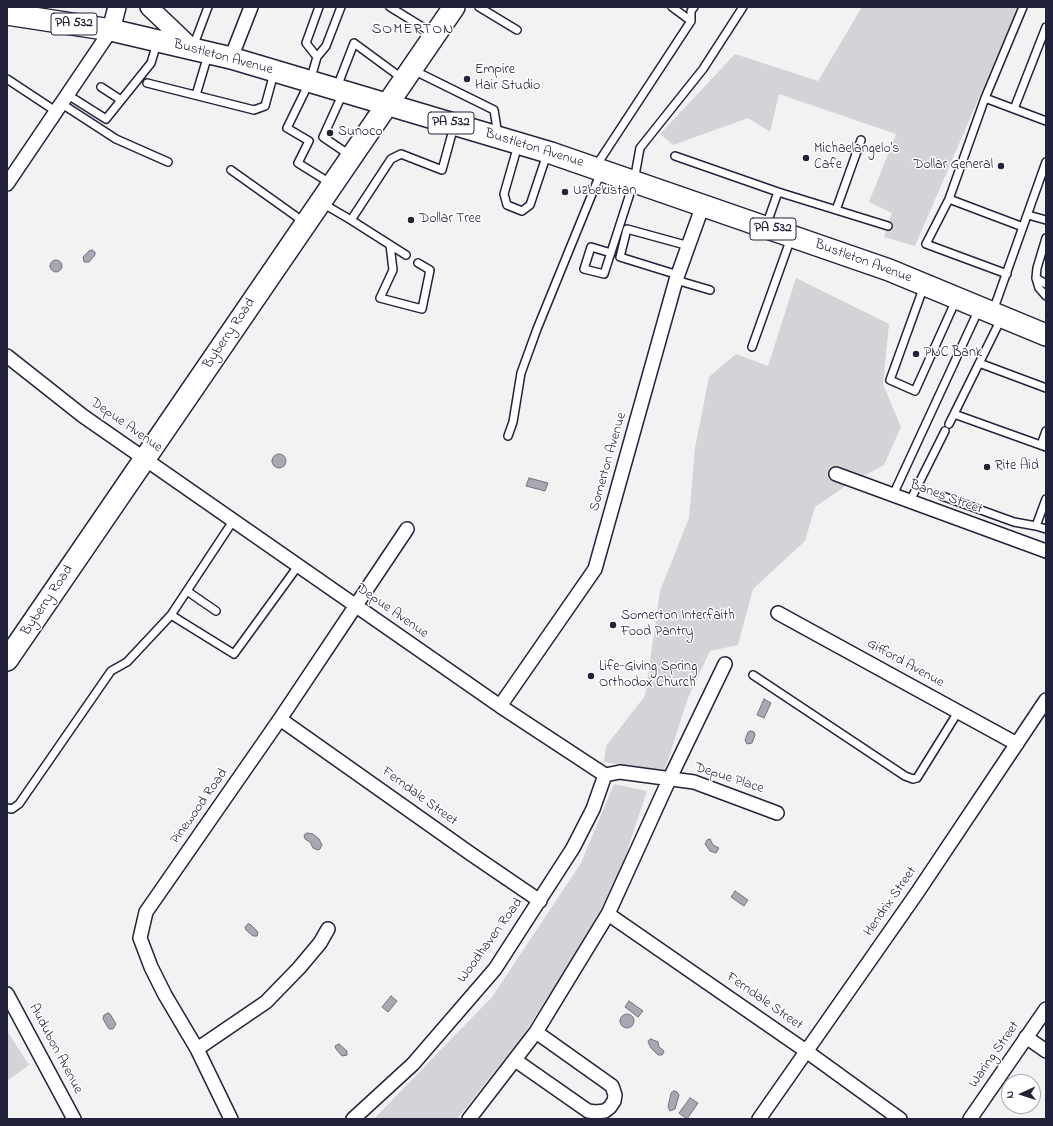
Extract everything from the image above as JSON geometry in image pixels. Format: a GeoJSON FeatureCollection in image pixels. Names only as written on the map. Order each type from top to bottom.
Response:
{"type":"FeatureCollection","features":[{"type":"Feature","properties":{"kind":"main road","name":"Byberry Road"},"geometry":{"type":"LineString","coordinates":[[7,660],[454,7]]}},
{"type":"Feature","properties":{"kind":"main road","name":"Bustleton Avenue"},"geometry":{"type":"LineString","coordinates":[[7,14],[111,30],[231,58],[548,152],[889,270],[1046,335]]}},
{"type":"Feature","properties":{"kind":"street"},"geometry":{"type":"LineString","coordinates":[[7,184],[111,30],[117,7]]}},
{"type":"Feature","properties":{"kind":"street"},"geometry":{"type":"LineString","coordinates":[[148,7],[201,51]]}},
{"type":"Feature","properties":{"kind":"street"},"geometry":{"type":"LineString","coordinates":[[231,58],[251,7]]}},
{"type":"Feature","properties":{"kind":"street","name":"Somerton Avenue"},"geometry":{"type":"LineString","coordinates":[[500,706],[595,569],[677,278],[703,205]]}},
{"type":"Feature","properties":{"kind":"street","name":"Depue Avenue"},"geometry":{"type":"LineString","coordinates":[[7,356],[83,416],[144,459],[500,706],[605,775]]}},
{"type":"Feature","properties":{"kind":"street","name":"Banes Street"},"geometry":{"type":"LineString","coordinates":[[836,474],[1046,551]]}},
{"type":"Feature","properties":{"kind":"street","name":"Pinewood Road"},"geometry":{"type":"LineString","coordinates":[[231,1119],[197,1049],[164,995],[150,967],[140,938],[146,912],[357,607],[407,529]]}},
{"type":"Feature","properties":{"kind":"street","name":"Gifford Avenue"},"geometry":{"type":"LineString","coordinates":[[778,613],[1017,744]]}},
{"type":"Feature","properties":{"kind":"street"},"geometry":{"type":"LineString","coordinates":[[469,1119],[536,1032],[608,914],[669,780],[725,664]]}},
{"type":"Feature","properties":{"kind":"street","name":"Hendrix Street"},"geometry":{"type":"LineString","coordinates":[[759,1119],[917,893],[1046,700]]}},
{"type":"Feature","properties":{"kind":"street","name":"Ferndale Street"},"geometry":{"type":"LineString","coordinates":[[280,719],[540,901]]}},
{"type":"Feature","properties":{"kind":"street"},"geometry":{"type":"LineString","coordinates":[[605,775],[620,772],[669,780]]}},
{"type":"Feature","properties":{"kind":"street","name":"Woodhaven Road"},"geometry":{"type":"LineString","coordinates":[[353,1119],[413,1064],[495,969],[540,901],[577,841],[593,809],[605,775]]}},
{"type":"Feature","properties":{"kind":"street","name":"Depue Place"},"geometry":{"type":"LineString","coordinates":[[669,780],[694,782],[778,813]]}},
{"type":"Feature","properties":{"kind":"street","name":"Ferndale Street"},"geometry":{"type":"LineString","coordinates":[[608,914],[806,1051],[900,1119]]}},
{"type":"Feature","properties":{"kind":"street"},"geometry":{"type":"LineString","coordinates":[[197,1049],[266,1002],[299,968],[320,943],[328,929]]}},
{"type":"Feature","properties":{"kind":"street","name":"Audubon Avenue"},"geometry":{"type":"LineString","coordinates":[[7,994],[74,1119]]}},
{"type":"Feature","properties":{"kind":"street","name":"Waring Street"},"geometry":{"type":"LineString","coordinates":[[970,1119],[1046,1009]]}},
{"type":"Feature","properties":{"kind":"street"},"geometry":{"type":"LineString","coordinates":[[515,1060],[588,1111],[605,1111],[610,1107],[614,1101],[615,1095],[612,1086],[536,1032]]}},
{"type":"Feature","properties":{"kind":"street"},"geometry":{"type":"LineString","coordinates":[[1026,1038],[1046,1051]]}},
{"type":"Feature","properties":{"kind":"lane"},"geometry":{"type":"LineString","coordinates":[[196,95],[208,7]]}},
{"type":"Feature","properties":{"kind":"lane"},"geometry":{"type":"LineString","coordinates":[[317,57],[306,43],[319,7]]}},
{"type":"Feature","properties":{"kind":"lane"},"geometry":{"type":"LineString","coordinates":[[323,137],[309,141],[287,128],[310,81],[317,57],[326,46],[341,7]]}},
{"type":"Feature","properties":{"kind":"lane"},"geometry":{"type":"LineString","coordinates":[[390,7],[435,34]]}},
{"type":"Feature","properties":{"kind":"lane"},"geometry":{"type":"LineString","coordinates":[[479,7],[517,30]]}},
{"type":"Feature","properties":{"kind":"lane"},"geometry":{"type":"LineString","coordinates":[[672,7],[691,21]]}},
{"type":"Feature","properties":{"kind":"lane"},"geometry":{"type":"LineString","coordinates":[[508,436],[513,422],[521,373],[598,169],[691,21],[691,11],[694,7]]}},
{"type":"Feature","properties":{"kind":"lane"},"geometry":{"type":"LineString","coordinates":[[610,253],[634,181],[640,148],[703,69],[743,7]]}},
{"type":"Feature","properties":{"kind":"lane"},"geometry":{"type":"LineString","coordinates":[[1007,274],[926,244],[949,199],[985,98],[1023,7]]}},
{"type":"Feature","properties":{"kind":"lane"},"geometry":{"type":"LineString","coordinates":[[1014,109],[1046,27]]}},
{"type":"Feature","properties":{"kind":"lane"},"geometry":{"type":"LineString","coordinates":[[7,79],[62,104],[106,119],[151,63],[158,41]]}},
{"type":"Feature","properties":{"kind":"lane"},"geometry":{"type":"LineString","coordinates":[[323,137],[340,90],[354,43],[407,74],[494,110],[499,137]]}},
{"type":"Feature","properties":{"kind":"lane"},"geometry":{"type":"LineString","coordinates":[[147,83],[254,110],[265,106],[274,71]]}},
{"type":"Feature","properties":{"kind":"lane"},"geometry":{"type":"LineString","coordinates":[[101,87],[121,100]]}},
{"type":"Feature","properties":{"kind":"lane"},"geometry":{"type":"LineString","coordinates":[[985,98],[1046,121]]}},
{"type":"Feature","properties":{"kind":"lane"},"geometry":{"type":"LineString","coordinates":[[62,104],[116,139],[168,162]]}},
{"type":"Feature","properties":{"kind":"lane"},"geometry":{"type":"LineString","coordinates":[[351,220],[390,159],[401,154],[442,170],[455,124]]}},
{"type":"Feature","properties":{"kind":"lane"},"geometry":{"type":"LineString","coordinates":[[323,137],[351,156]]}},
{"type":"Feature","properties":{"kind":"lane"},"geometry":{"type":"LineString","coordinates":[[836,210],[861,140]]}},
{"type":"Feature","properties":{"kind":"lane"},"geometry":{"type":"LineString","coordinates":[[309,141],[298,163],[332,184]]}},
{"type":"Feature","properties":{"kind":"lane"},"geometry":{"type":"LineString","coordinates":[[518,143],[504,194],[507,205],[522,212],[530,205],[548,152]]}},
{"type":"Feature","properties":{"kind":"lane"},"geometry":{"type":"LineString","coordinates":[[675,156],[778,192],[888,226]]}},
{"type":"Feature","properties":{"kind":"lane"},"geometry":{"type":"LineString","coordinates":[[893,495],[991,312],[1007,274],[1046,162]]}},
{"type":"Feature","properties":{"kind":"lane"},"geometry":{"type":"LineString","coordinates":[[231,170],[306,223]]}},
{"type":"Feature","properties":{"kind":"lane"},"geometry":{"type":"LineString","coordinates":[[766,227],[778,192]]}},
{"type":"Feature","properties":{"kind":"lane"},"geometry":{"type":"LineString","coordinates":[[949,199],[1023,227]]}},
{"type":"Feature","properties":{"kind":"lane"},"geometry":{"type":"LineString","coordinates":[[320,202],[406,255]]}},
{"type":"Feature","properties":{"kind":"lane"},"geometry":{"type":"LineString","coordinates":[[1028,214],[1046,220]]}},
{"type":"Feature","properties":{"kind":"lane"},"geometry":{"type":"LineString","coordinates":[[688,246],[627,229],[620,257],[710,290]]}},
{"type":"Feature","properties":{"kind":"lane"},"geometry":{"type":"LineString","coordinates":[[752,347],[792,236]]}},
{"type":"Feature","properties":{"kind":"lane"},"geometry":{"type":"LineString","coordinates":[[1046,238],[1037,268],[1036,278],[1039,288],[1046,296]]}},
{"type":"Feature","properties":{"kind":"lane"},"geometry":{"type":"LineString","coordinates":[[390,245],[393,270],[380,298],[422,309],[430,270],[418,263]]}},
{"type":"Feature","properties":{"kind":"lane"},"geometry":{"type":"LineString","coordinates":[[1036,278],[1046,284]]}},
{"type":"Feature","properties":{"kind":"lane"},"geometry":{"type":"LineString","coordinates":[[925,284],[890,380],[903,386],[915,391],[957,298]]}},
{"type":"Feature","properties":{"kind":"lane"},"geometry":{"type":"LineString","coordinates":[[949,424],[979,363],[991,312]]}},
{"type":"Feature","properties":{"kind":"lane"},"geometry":{"type":"LineString","coordinates":[[979,363],[1046,388]]}},
{"type":"Feature","properties":{"kind":"lane"},"geometry":{"type":"LineString","coordinates":[[954,414],[1043,446],[1046,431]]}},
{"type":"Feature","properties":{"kind":"lane"},"geometry":{"type":"LineString","coordinates":[[910,501],[945,431]]}},
{"type":"Feature","properties":{"kind":"lane"},"geometry":{"type":"LineString","coordinates":[[942,496],[1014,522],[1046,529]]}},
{"type":"Feature","properties":{"kind":"lane"},"geometry":{"type":"LineString","coordinates":[[1036,526],[1046,498]]}},
{"type":"Feature","properties":{"kind":"lane"},"geometry":{"type":"LineString","coordinates":[[7,808],[12,809],[19,804],[111,671],[127,662],[171,615],[233,521]]}},
{"type":"Feature","properties":{"kind":"lane"},"geometry":{"type":"LineString","coordinates":[[171,615],[234,654],[298,566]]}},
{"type":"Feature","properties":{"kind":"lane"},"geometry":{"type":"LineString","coordinates":[[187,591],[216,611]]}},
{"type":"Feature","properties":{"kind":"lane"},"geometry":{"type":"LineString","coordinates":[[753,675],[904,776],[913,779],[917,778],[958,712]]}},
{"type":"Feature","properties":{"kind":"shaded area"},"geometry":{"type":"Polygon","coordinates":[[[862,7],[1018,7],[915,246],[884,237],[892,213],[869,202],[896,134],[779,94],[770,132],[748,118],[673,145],[660,134],[735,54],[818,81],[862,7]]]}},
{"type":"Feature","properties":{"kind":"shaded area"},"geometry":{"type":"Polygon","coordinates":[[[92,250],[95,252],[95,255],[89,262],[84,262],[83,257],[92,250]]]}},
{"type":"Feature","properties":{"kind":"shaded area"},"geometry":{"type":"Polygon","coordinates":[[[54,260],[58,260],[62,266],[58,272],[54,272],[50,268],[50,264],[54,260]]]}},
{"type":"Feature","properties":{"kind":"shaded area"},"geometry":{"type":"Polygon","coordinates":[[[796,278],[889,324],[883,384],[901,427],[884,465],[847,485],[815,507],[805,541],[753,589],[738,645],[710,651],[688,698],[664,772],[604,762],[606,746],[645,696],[660,591],[689,518],[695,448],[709,377],[736,354],[768,366],[796,278]]]}},
{"type":"Feature","properties":{"kind":"shaded area"},"geometry":{"type":"Polygon","coordinates":[[[279,454],[284,456],[286,461],[284,466],[279,468],[274,466],[272,461],[274,456],[279,454]]]}},
{"type":"Feature","properties":{"kind":"shaded area"},"geometry":{"type":"Polygon","coordinates":[[[529,478],[548,483],[545,491],[526,486],[529,478]]]}},
{"type":"Feature","properties":{"kind":"shaded area"},"geometry":{"type":"Polygon","coordinates":[[[764,699],[771,703],[764,718],[757,715],[764,699]]]}},
{"type":"Feature","properties":{"kind":"shaded area"},"geometry":{"type":"Polygon","coordinates":[[[748,732],[754,732],[755,735],[752,743],[747,744],[745,740],[748,732]]]}},
{"type":"Feature","properties":{"kind":"shaded area"},"geometry":{"type":"Polygon","coordinates":[[[614,784],[647,791],[621,869],[588,935],[522,1037],[457,1119],[374,1119],[492,997],[581,863],[614,784]]]}},
{"type":"Feature","properties":{"kind":"shaded area"},"geometry":{"type":"Polygon","coordinates":[[[307,833],[313,834],[319,839],[322,845],[320,849],[318,850],[313,848],[310,842],[305,839],[304,835],[307,833]]]}},
{"type":"Feature","properties":{"kind":"shaded area"},"geometry":{"type":"Polygon","coordinates":[[[710,839],[713,845],[719,848],[716,853],[710,851],[705,844],[707,840],[710,839]]]}},
{"type":"Feature","properties":{"kind":"shaded area"},"geometry":{"type":"Polygon","coordinates":[[[735,891],[748,900],[744,906],[731,897],[735,891]]]}},
{"type":"Feature","properties":{"kind":"shaded area"},"geometry":{"type":"Polygon","coordinates":[[[250,924],[258,932],[257,936],[253,936],[246,930],[245,927],[250,924]]]}},
{"type":"Feature","properties":{"kind":"shaded area"},"geometry":{"type":"Polygon","coordinates":[[[391,996],[397,1001],[388,1012],[382,1007],[391,996]]]}},
{"type":"Feature","properties":{"kind":"shaded area"},"geometry":{"type":"Polygon","coordinates":[[[629,1001],[643,1011],[638,1017],[625,1007],[629,1001]]]}},
{"type":"Feature","properties":{"kind":"shaded area"},"geometry":{"type":"Polygon","coordinates":[[[108,1013],[116,1024],[113,1029],[109,1029],[103,1019],[104,1015],[108,1013]]]}},
{"type":"Feature","properties":{"kind":"shaded area"},"geometry":{"type":"Polygon","coordinates":[[[627,1014],[632,1016],[634,1021],[632,1026],[627,1028],[622,1026],[620,1021],[622,1016],[627,1014]]]}},
{"type":"Feature","properties":{"kind":"shaded area"},"geometry":{"type":"Polygon","coordinates":[[[7,1031],[29,1065],[7,1081],[7,1031]]]}},
{"type":"Feature","properties":{"kind":"shaded area"},"geometry":{"type":"Polygon","coordinates":[[[651,1039],[658,1042],[659,1047],[664,1052],[662,1055],[658,1055],[651,1048],[648,1042],[651,1039]]]}},
{"type":"Feature","properties":{"kind":"shaded area"},"geometry":{"type":"Polygon","coordinates":[[[339,1044],[347,1051],[347,1055],[342,1056],[336,1049],[335,1046],[339,1044]]]}},
{"type":"Feature","properties":{"kind":"shaded area"},"geometry":{"type":"Polygon","coordinates":[[[674,1091],[679,1095],[675,1109],[670,1111],[668,1107],[671,1093],[674,1091]]]}},
{"type":"Feature","properties":{"kind":"shaded area"},"geometry":{"type":"Polygon","coordinates":[[[690,1098],[698,1103],[687,1119],[679,1113],[690,1098]]]}},
{"type":"Feature","properties":{"kind":"place","name":"Empire Hair Studio"},"geometry":{"type":"Point","coordinates":[467,79]}},
{"type":"Feature","properties":{"kind":"place","name":"Sunoco"},"geometry":{"type":"Point","coordinates":[330,133]}},
{"type":"Feature","properties":{"kind":"place","name":"Michaelangelo's Cafe"},"geometry":{"type":"Point","coordinates":[806,158]}},
{"type":"Feature","properties":{"kind":"place","name":"Dollar General"},"geometry":{"type":"Point","coordinates":[1001,166]}},
{"type":"Feature","properties":{"kind":"place","name":"Uzbekistan"},"geometry":{"type":"Point","coordinates":[565,192]}},
{"type":"Feature","properties":{"kind":"place","name":"Dollar Tree"},"geometry":{"type":"Point","coordinates":[411,220]}},
{"type":"Feature","properties":{"kind":"place","name":"PNC Bank"},"geometry":{"type":"Point","coordinates":[916,354]}},
{"type":"Feature","properties":{"kind":"place","name":"Rite Aid"},"geometry":{"type":"Point","coordinates":[987,467]}},
{"type":"Feature","properties":{"kind":"place","name":"Somerton Interfaith Food Pantry"},"geometry":{"type":"Point","coordinates":[613,625]}},
{"type":"Feature","properties":{"kind":"place","name":"Life-Giving Spring Orthodox Church"},"geometry":{"type":"Point","coordinates":[591,676]}},
{"type":"Feature","properties":{"kind":"district","name":"SOMERTON"},"geometry":{"type":"Point","coordinates":[413,31]}}]}
